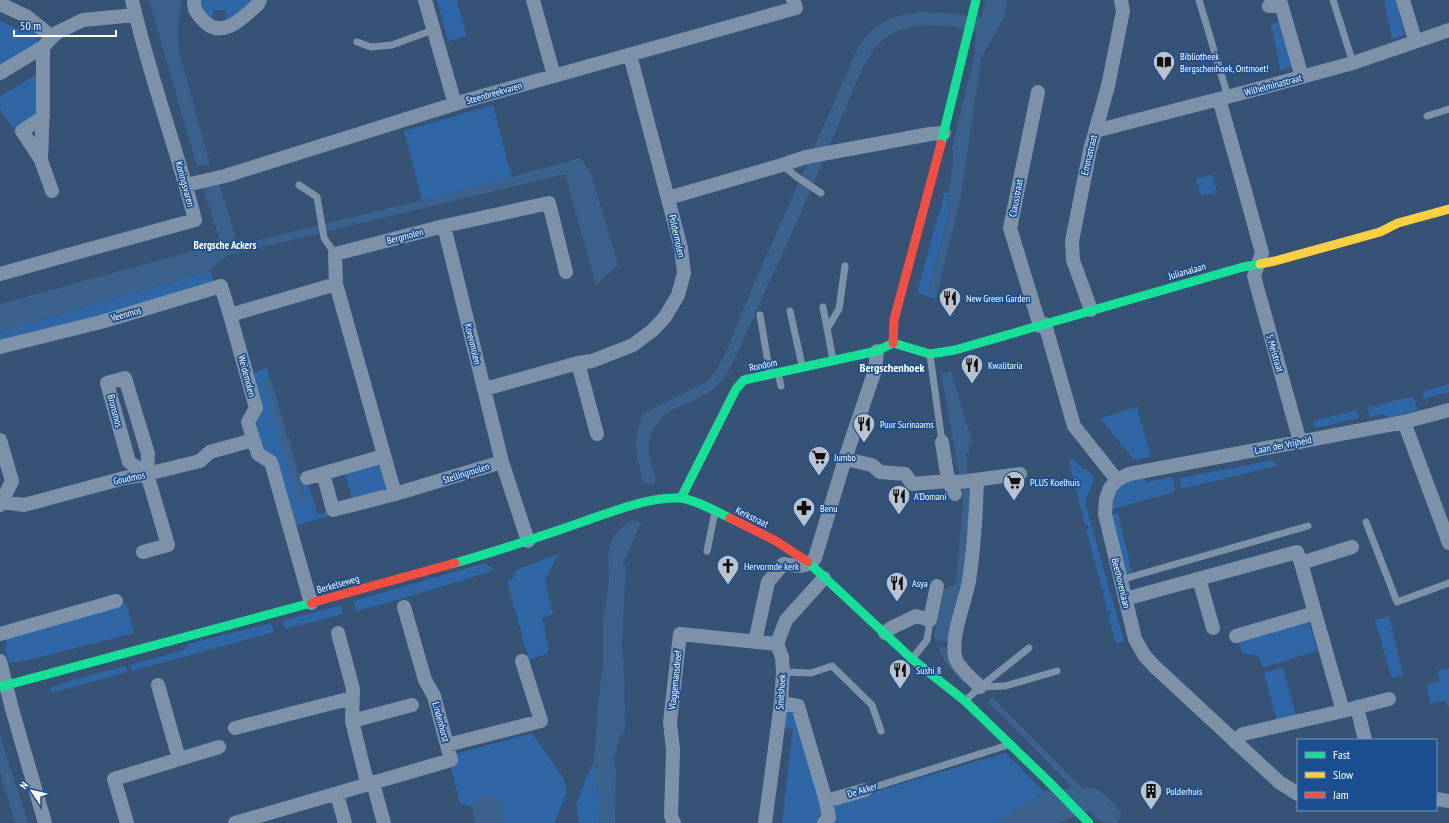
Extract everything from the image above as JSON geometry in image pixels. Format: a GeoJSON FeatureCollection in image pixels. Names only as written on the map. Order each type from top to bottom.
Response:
{"type":"FeatureCollection","features":[{"type":"Feature","properties":{"kind":"street","name":"Koningsvaren"},"geometry":{"type":"LineString","coordinates":[[0,274],[195,220],[135,15],[132,0]]}},
{"type":"Feature","properties":{"kind":"street"},"geometry":{"type":"LineString","coordinates":[[194,0],[194,9],[204,22],[212,27],[220,29],[238,23],[258,4],[260,0]]}},
{"type":"Feature","properties":{"kind":"street"},"geometry":{"type":"LineString","coordinates":[[425,0],[455,104]]}},
{"type":"Feature","properties":{"kind":"street"},"geometry":{"type":"LineString","coordinates":[[532,0],[554,76]]}},
{"type":"Feature","properties":{"kind":"street","name":"Steenbreekvaren"},"geometry":{"type":"LineString","coordinates":[[186,186],[225,176],[455,104],[796,8],[793,0]]}},
{"type":"Feature","properties":{"kind":"street"},"geometry":{"type":"LineString","coordinates":[[930,354],[894,343],[894,320],[931,186],[976,0]]}},
{"type":"Feature","properties":{"kind":"street","name":"Emmastraat"},"geometry":{"type":"LineString","coordinates":[[1091,310],[1073,260],[1072,241],[1090,150],[1108,86],[1123,11],[1121,0]]}},
{"type":"Feature","properties":{"kind":"street"},"geometry":{"type":"LineString","coordinates":[[1403,0],[1415,40]]}},
{"type":"Feature","properties":{"kind":"street"},"geometry":{"type":"LineString","coordinates":[[0,4],[26,16],[47,42],[41,160]]}},
{"type":"Feature","properties":{"kind":"street"},"geometry":{"type":"LineString","coordinates":[[1269,6],[1281,4],[1302,77]]}},
{"type":"Feature","properties":{"kind":"street"},"geometry":{"type":"LineString","coordinates":[[0,73],[83,20],[135,15]]}},
{"type":"Feature","properties":{"kind":"street","name":"Wilhelminastraat"},"geometry":{"type":"LineString","coordinates":[[1095,131],[1302,77],[1353,62],[1415,40],[1449,30]]}},
{"type":"Feature","properties":{"kind":"street","name":"Poldermolen"},"geometry":{"type":"LineString","coordinates":[[485,388],[578,363],[592,361],[633,345],[654,330],[665,317],[678,295],[684,273],[681,248],[630,55]]}},
{"type":"Feature","properties":{"kind":"street","name":"Clausstraat"},"geometry":{"type":"LineString","coordinates":[[1038,92],[1010,228],[1043,325]]}},
{"type":"Feature","properties":{"kind":"street","name":"5 Meistraat"},"geometry":{"type":"LineString","coordinates":[[1223,98],[1245,191],[1262,253],[1254,276],[1300,442]]}},
{"type":"Feature","properties":{"kind":"street"},"geometry":{"type":"LineString","coordinates":[[43,117],[22,131],[41,160],[52,190]]}},
{"type":"Feature","properties":{"kind":"street"},"geometry":{"type":"LineString","coordinates":[[668,198],[806,157],[944,133]]}},
{"type":"Feature","properties":{"kind":"street","name":"Bergmolen"},"geometry":{"type":"LineString","coordinates":[[335,254],[444,226],[549,203],[566,272]]}},
{"type":"Feature","properties":{"kind":"street","name":"Julianalaan"},"geometry":{"type":"LineString","coordinates":[[930,354],[955,350],[1243,267],[1275,261],[1380,232],[1398,223],[1449,209]]}},
{"type":"Feature","properties":{"kind":"street","name":"Korenmolen"},"geometry":{"type":"LineString","coordinates":[[444,226],[502,462]]}},
{"type":"Feature","properties":{"kind":"street"},"geometry":{"type":"LineString","coordinates":[[335,254],[336,284],[395,494]]}},
{"type":"Feature","properties":{"kind":"street"},"geometry":{"type":"LineString","coordinates":[[230,315],[336,284]]}},
{"type":"Feature","properties":{"kind":"street","name":"Veenmos"},"geometry":{"type":"LineString","coordinates":[[0,347],[101,322],[221,286],[230,315]]}},
{"type":"Feature","properties":{"kind":"street","name":"Weidemolen"},"geometry":{"type":"LineString","coordinates":[[230,315],[256,408],[248,422],[253,440],[258,454],[271,462],[311,603]]}},
{"type":"Feature","properties":{"kind":"street"},"geometry":{"type":"LineString","coordinates":[[1043,325],[1074,426],[1117,480]]}},
{"type":"Feature","properties":{"kind":"street","name":"Rondom"},"geometry":{"type":"LineString","coordinates":[[681,498],[736,389],[744,380],[878,351],[894,343]]}},
{"type":"Feature","properties":{"kind":"street"},"geometry":{"type":"LineString","coordinates":[[755,642],[768,582],[783,564],[802,566],[810,563],[816,558],[845,459],[874,370],[878,351]]}},
{"type":"Feature","properties":{"kind":"street"},"geometry":{"type":"LineString","coordinates":[[578,363],[597,434]]}},
{"type":"Feature","properties":{"kind":"street","name":"Bronsmos"},"geometry":{"type":"LineString","coordinates":[[143,552],[168,545],[147,474],[148,454],[125,378],[108,383],[129,462],[147,474]]}},
{"type":"Feature","properties":{"kind":"street","name":"Laan der Vrijheid"},"geometry":{"type":"LineString","coordinates":[[1117,480],[1129,474],[1404,422],[1449,410]]}},
{"type":"Feature","properties":{"kind":"street"},"geometry":{"type":"LineString","coordinates":[[1404,422],[1449,543]]}},
{"type":"Feature","properties":{"kind":"street"},"geometry":{"type":"LineString","coordinates":[[0,440],[12,481],[1,503]]}},
{"type":"Feature","properties":{"kind":"street","name":"Goudmos"},"geometry":{"type":"LineString","coordinates":[[1,503],[24,505],[124,478],[200,461],[210,452],[253,440]]}},
{"type":"Feature","properties":{"kind":"street"},"geometry":{"type":"LineString","coordinates":[[942,442],[962,484],[973,550],[969,581],[955,643],[955,657],[958,663],[980,687]]}},
{"type":"Feature","properties":{"kind":"street"},"geometry":{"type":"LineString","coordinates":[[307,478],[384,456]]}},
{"type":"Feature","properties":{"kind":"street"},"geometry":{"type":"LineString","coordinates":[[845,459],[872,465],[880,472],[905,474],[912,484],[962,484],[1020,474]]}},
{"type":"Feature","properties":{"kind":"street","name":"Stellingmolen"},"geometry":{"type":"LineString","coordinates":[[324,477],[333,510],[395,494],[502,462],[528,541]]}},
{"type":"Feature","properties":{"kind":"street","name":"Beethovenlaan"},"geometry":{"type":"LineString","coordinates":[[1117,480],[1110,488],[1106,499],[1105,514],[1135,639],[1144,655],[1279,782],[1297,793]]}},
{"type":"Feature","properties":{"kind":"street","name":"Kerkstraat"},"geometry":{"type":"LineString","coordinates":[[681,498],[706,506],[715,512],[776,541],[810,563],[824,578],[912,659],[965,701],[1048,781],[1087,822]]}},
{"type":"Feature","properties":{"kind":"street","name":"Berkelseweg"},"geometry":{"type":"LineString","coordinates":[[3,686],[133,652],[494,552],[631,506],[658,499],[681,498]]}},
{"type":"Feature","properties":{"kind":"street"},"geometry":{"type":"LineString","coordinates":[[1301,563],[1352,547]]}},
{"type":"Feature","properties":{"kind":"street"},"geometry":{"type":"LineString","coordinates":[[1125,599],[1297,552],[1342,705]]}},
{"type":"Feature","properties":{"kind":"street"},"geometry":{"type":"LineString","coordinates":[[777,644],[786,620],[824,578]]}},
{"type":"Feature","properties":{"kind":"street"},"geometry":{"type":"LineString","coordinates":[[1199,579],[1213,628]]}},
{"type":"Feature","properties":{"kind":"street"},"geometry":{"type":"LineString","coordinates":[[885,633],[891,628],[916,616],[930,620],[937,586]]}},
{"type":"Feature","properties":{"kind":"street"},"geometry":{"type":"LineString","coordinates":[[0,634],[116,601]]}},
{"type":"Feature","properties":{"kind":"street","name":"Lindenhorst"},"geometry":{"type":"LineString","coordinates":[[235,823],[451,760],[434,696],[425,680],[404,607]]}},
{"type":"Feature","properties":{"kind":"street"},"geometry":{"type":"LineString","coordinates":[[1236,636],[1315,613]]}},
{"type":"Feature","properties":{"kind":"street"},"geometry":{"type":"LineString","coordinates":[[338,632],[353,689],[352,721],[366,778],[373,783],[384,823]]}},
{"type":"Feature","properties":{"kind":"street","name":"Vlaggemansdreef"},"geometry":{"type":"LineString","coordinates":[[674,823],[671,816],[673,750],[670,722],[680,634],[777,644]]}},
{"type":"Feature","properties":{"kind":"street","name":"Smitshoek"},"geometry":{"type":"LineString","coordinates":[[765,823],[781,703],[783,672],[782,657],[777,644]]}},
{"type":"Feature","properties":{"kind":"street"},"geometry":{"type":"LineString","coordinates":[[0,661],[3,686],[45,823]]}},
{"type":"Feature","properties":{"kind":"street"},"geometry":{"type":"LineString","coordinates":[[447,745],[541,721],[522,661]]}},
{"type":"Feature","properties":{"kind":"street"},"geometry":{"type":"LineString","coordinates":[[158,685],[179,759]]}},
{"type":"Feature","properties":{"kind":"street"},"geometry":{"type":"LineString","coordinates":[[1235,742],[1243,734],[1342,705],[1357,707],[1389,699]]}},
{"type":"Feature","properties":{"kind":"street"},"geometry":{"type":"LineString","coordinates":[[235,728],[344,700],[352,702]]}},
{"type":"Feature","properties":{"kind":"street"},"geometry":{"type":"LineString","coordinates":[[781,703],[798,706],[826,801],[829,818],[824,823]]}},
{"type":"Feature","properties":{"kind":"street"},"geometry":{"type":"LineString","coordinates":[[352,721],[412,705]]}},
{"type":"Feature","properties":{"kind":"street"},"geometry":{"type":"LineString","coordinates":[[1357,707],[1365,739]]}},
{"type":"Feature","properties":{"kind":"street"},"geometry":{"type":"LineString","coordinates":[[127,823],[114,779],[219,747]]}},
{"type":"Feature","properties":{"kind":"street","name":"De Akker"},"geometry":{"type":"LineString","coordinates":[[826,801],[865,790]]}},
{"type":"Feature","properties":{"kind":"street"},"geometry":{"type":"LineString","coordinates":[[337,794],[345,823]]}},
{"type":"Feature","properties":{"kind":"street"},"geometry":{"type":"LineString","coordinates":[[1437,799],[1449,801]]}},
{"type":"Feature","properties":{"kind":"lane"},"geometry":{"type":"LineString","coordinates":[[1199,0],[1223,98]]}},
{"type":"Feature","properties":{"kind":"lane"},"geometry":{"type":"LineString","coordinates":[[1333,0],[1353,62]]}},
{"type":"Feature","properties":{"kind":"lane"},"geometry":{"type":"LineString","coordinates":[[357,42],[371,47],[392,45],[433,30]]}},
{"type":"Feature","properties":{"kind":"lane"},"geometry":{"type":"LineString","coordinates":[[1427,116],[1449,109]]}},
{"type":"Feature","properties":{"kind":"lane"},"geometry":{"type":"LineString","coordinates":[[782,165],[821,192]]}},
{"type":"Feature","properties":{"kind":"lane"},"geometry":{"type":"LineString","coordinates":[[299,185],[317,197],[324,238],[335,254]]}},
{"type":"Feature","properties":{"kind":"lane"},"geometry":{"type":"LineString","coordinates":[[828,329],[839,309],[845,266]]}},
{"type":"Feature","properties":{"kind":"lane"},"geometry":{"type":"LineString","coordinates":[[823,307],[833,361]]}},
{"type":"Feature","properties":{"kind":"lane"},"geometry":{"type":"LineString","coordinates":[[790,311],[803,367]]}},
{"type":"Feature","properties":{"kind":"lane"},"geometry":{"type":"LineString","coordinates":[[760,316],[774,373],[781,386]]}},
{"type":"Feature","properties":{"kind":"lane"},"geometry":{"type":"LineString","coordinates":[[930,354],[942,442]]}},
{"type":"Feature","properties":{"kind":"lane"},"geometry":{"type":"LineString","coordinates":[[707,551],[715,512]]}},
{"type":"Feature","properties":{"kind":"lane"},"geometry":{"type":"LineString","coordinates":[[1366,522],[1397,602],[1449,583]]}},
{"type":"Feature","properties":{"kind":"lane"},"geometry":{"type":"LineString","coordinates":[[1120,580],[1308,526]]}},
{"type":"Feature","properties":{"kind":"lane"},"geometry":{"type":"LineString","coordinates":[[912,659],[927,640],[930,620]]}},
{"type":"Feature","properties":{"kind":"lane"},"geometry":{"type":"LineString","coordinates":[[965,701],[980,687],[1029,648]]}},
{"type":"Feature","properties":{"kind":"lane"},"geometry":{"type":"LineString","coordinates":[[783,672],[810,673],[832,666],[872,704],[881,730]]}},
{"type":"Feature","properties":{"kind":"lane"},"geometry":{"type":"LineString","coordinates":[[980,687],[1006,686],[1057,671]]}},
{"type":"Feature","properties":{"kind":"lane","name":"De Akker"},"geometry":{"type":"LineString","coordinates":[[865,790],[1010,744]]}},
{"type":"Feature","properties":{"kind":"shaded area"},"geometry":{"type":"Polygon","coordinates":[[[149,0],[182,0],[178,30],[178,48],[210,164],[197,167],[149,0]]]}},
{"type":"Feature","properties":{"kind":"shaded area"},"geometry":{"type":"Polygon","coordinates":[[[197,0],[252,0],[247,7],[234,17],[226,19],[225,10],[213,10],[212,21],[206,18],[197,0]]]}},
{"type":"Feature","properties":{"kind":"shaded area"},"geometry":{"type":"Polygon","coordinates":[[[437,0],[457,0],[467,36],[448,41],[437,0]]]}},
{"type":"Feature","properties":{"kind":"shaded area"},"geometry":{"type":"Polygon","coordinates":[[[986,0],[1007,0],[1005,15],[981,59],[961,197],[937,294],[928,292],[949,213],[948,197],[953,164],[952,148],[974,57],[976,32],[941,25],[928,25],[905,28],[884,39],[874,49],[862,69],[800,215],[729,371],[709,393],[676,408],[658,422],[651,434],[649,446],[649,455],[655,477],[655,483],[654,486],[642,481],[635,444],[642,414],[708,381],[718,367],[727,350],[741,314],[856,52],[865,38],[880,24],[907,14],[937,12],[981,18],[986,0]]]}},
{"type":"Feature","properties":{"kind":"shaded area"},"geometry":{"type":"Polygon","coordinates":[[[1384,0],[1396,0],[1405,35],[1392,39],[1384,0]]]}},
{"type":"Feature","properties":{"kind":"shaded area"},"geometry":{"type":"Polygon","coordinates":[[[0,20],[19,30],[24,21],[38,33],[37,42],[33,47],[0,67],[0,20]]]}},
{"type":"Feature","properties":{"kind":"shaded area"},"geometry":{"type":"Polygon","coordinates":[[[1281,22],[1293,67],[1280,70],[1271,24],[1281,22]]]}},
{"type":"Feature","properties":{"kind":"shaded area"},"geometry":{"type":"Polygon","coordinates":[[[36,75],[36,114],[13,129],[0,110],[0,96],[36,75]]]}},
{"type":"Feature","properties":{"kind":"shaded area"},"geometry":{"type":"Polygon","coordinates":[[[493,105],[513,181],[423,203],[404,131],[493,105]]]}},
{"type":"Feature","properties":{"kind":"shaded area"},"geometry":{"type":"Polygon","coordinates":[[[581,158],[591,174],[618,264],[596,285],[565,174],[229,255],[215,265],[210,271],[0,332],[0,304],[204,248],[215,243],[219,237],[202,184],[218,180],[238,245],[440,196],[581,158]]]}},
{"type":"Feature","properties":{"kind":"shaded area"},"geometry":{"type":"Polygon","coordinates":[[[1212,174],[1217,192],[1201,196],[1196,179],[1212,174]]]}},
{"type":"Feature","properties":{"kind":"shaded area"},"geometry":{"type":"Polygon","coordinates":[[[945,192],[949,193],[947,204],[949,213],[928,291],[937,294],[936,299],[917,293],[945,192]]]}},
{"type":"Feature","properties":{"kind":"shaded area"},"geometry":{"type":"Polygon","coordinates":[[[210,271],[214,283],[0,344],[0,332],[210,271]]]}},
{"type":"Feature","properties":{"kind":"shaded area"},"geometry":{"type":"Polygon","coordinates":[[[267,368],[270,377],[265,379],[305,499],[300,477],[305,475],[318,515],[327,512],[328,516],[294,526],[264,451],[256,422],[253,374],[254,372],[267,368]]]}},
{"type":"Feature","properties":{"kind":"shaded area"},"geometry":{"type":"Polygon","coordinates":[[[951,371],[972,442],[968,443],[970,452],[966,453],[968,469],[969,532],[966,564],[948,648],[969,680],[964,684],[944,661],[934,636],[944,589],[956,584],[963,503],[963,494],[941,374],[951,371]]]}},
{"type":"Feature","properties":{"kind":"shaded area"},"geometry":{"type":"Polygon","coordinates":[[[270,377],[287,438],[289,438],[305,498],[299,502],[297,500],[264,384],[265,379],[270,377]]]}},
{"type":"Feature","properties":{"kind":"shaded area"},"geometry":{"type":"Polygon","coordinates":[[[1449,384],[1449,392],[1424,399],[1422,392],[1449,384]]]}},
{"type":"Feature","properties":{"kind":"shaded area"},"geometry":{"type":"Polygon","coordinates":[[[1413,396],[1418,410],[1389,418],[1383,414],[1370,417],[1367,408],[1413,396]]]}},
{"type":"Feature","properties":{"kind":"shaded area"},"geometry":{"type":"Polygon","coordinates":[[[1137,407],[1151,457],[1134,460],[1100,418],[1137,407]]]}},
{"type":"Feature","properties":{"kind":"shaded area"},"geometry":{"type":"Polygon","coordinates":[[[1357,410],[1359,418],[1315,428],[1313,421],[1357,410]]]}},
{"type":"Feature","properties":{"kind":"shaded area"},"geometry":{"type":"Polygon","coordinates":[[[1072,459],[1083,469],[1086,469],[1093,476],[1094,480],[1085,502],[1124,641],[1116,644],[1108,615],[1111,614],[1110,611],[1107,611],[1103,593],[1105,592],[1104,589],[1102,590],[1086,529],[1089,528],[1088,525],[1085,525],[1069,462],[1072,459]]]}},
{"type":"Feature","properties":{"kind":"shaded area"},"geometry":{"type":"Polygon","coordinates":[[[1273,460],[1277,466],[1181,489],[1180,478],[1273,460]]]}},
{"type":"Feature","properties":{"kind":"shaded area"},"geometry":{"type":"Polygon","coordinates":[[[379,461],[390,488],[352,499],[344,470],[379,461]]]}},
{"type":"Feature","properties":{"kind":"shaded area"},"geometry":{"type":"Polygon","coordinates":[[[1140,476],[1147,482],[1173,477],[1175,492],[1110,510],[1113,492],[1125,480],[1140,476]]]}},
{"type":"Feature","properties":{"kind":"shaded area"},"geometry":{"type":"Polygon","coordinates":[[[1118,513],[1132,572],[1124,575],[1111,514],[1118,513]]]}},
{"type":"Feature","properties":{"kind":"shaded area"},"geometry":{"type":"Polygon","coordinates":[[[632,520],[641,523],[623,563],[626,566],[622,646],[625,731],[620,737],[614,760],[616,772],[615,823],[600,823],[594,761],[603,665],[603,621],[609,582],[608,552],[613,538],[622,527],[632,520]]]}},
{"type":"Feature","properties":{"kind":"shaded area"},"geometry":{"type":"Polygon","coordinates":[[[558,554],[545,581],[553,614],[542,618],[549,650],[546,654],[529,660],[507,582],[513,578],[516,570],[558,554]]]}},
{"type":"Feature","properties":{"kind":"shaded area"},"geometry":{"type":"Polygon","coordinates":[[[485,563],[495,570],[401,599],[356,611],[353,601],[485,563]]]}},
{"type":"Feature","properties":{"kind":"shaded area"},"geometry":{"type":"Polygon","coordinates":[[[126,602],[134,633],[33,659],[9,663],[4,647],[7,645],[5,637],[126,602]]]}},
{"type":"Feature","properties":{"kind":"shaded area"},"geometry":{"type":"Polygon","coordinates":[[[341,605],[343,614],[285,629],[282,621],[341,605]]]}},
{"type":"Feature","properties":{"kind":"shaded area"},"geometry":{"type":"Polygon","coordinates":[[[1389,616],[1403,675],[1392,678],[1375,621],[1389,616]]]}},
{"type":"Feature","properties":{"kind":"shaded area"},"geometry":{"type":"Polygon","coordinates":[[[1307,617],[1317,650],[1263,668],[1258,656],[1242,653],[1238,638],[1307,617]]]}},
{"type":"Feature","properties":{"kind":"shaded area"},"geometry":{"type":"Polygon","coordinates":[[[271,623],[274,632],[132,671],[130,665],[184,650],[188,644],[271,623]]]}},
{"type":"Feature","properties":{"kind":"shaded area"},"geometry":{"type":"Polygon","coordinates":[[[125,666],[127,672],[52,693],[50,688],[72,680],[125,666]]]}},
{"type":"Feature","properties":{"kind":"shaded area"},"geometry":{"type":"Polygon","coordinates":[[[1283,667],[1296,717],[1277,722],[1264,673],[1283,667]]]}},
{"type":"Feature","properties":{"kind":"shaded area"},"geometry":{"type":"Polygon","coordinates":[[[1449,668],[1449,708],[1445,700],[1430,704],[1427,684],[1440,681],[1438,671],[1449,668]]]}},
{"type":"Feature","properties":{"kind":"shaded area"},"geometry":{"type":"Polygon","coordinates":[[[992,697],[1082,788],[1096,790],[1108,798],[1121,813],[1119,823],[1102,822],[1090,811],[1057,823],[993,823],[1046,791],[1073,788],[988,702],[992,697]]]}},
{"type":"Feature","properties":{"kind":"shaded area"},"geometry":{"type":"Polygon","coordinates":[[[787,710],[794,712],[826,816],[818,823],[782,823],[793,729],[783,728],[787,710]]]}},
{"type":"Feature","properties":{"kind":"shaded area"},"geometry":{"type":"Polygon","coordinates":[[[532,733],[563,778],[567,792],[554,823],[505,823],[505,813],[475,800],[472,807],[460,803],[448,756],[532,733]]]}},
{"type":"Feature","properties":{"kind":"shaded area"},"geometry":{"type":"Polygon","coordinates":[[[0,736],[28,823],[15,823],[0,773],[0,736]]]}},
{"type":"Feature","properties":{"kind":"shaded area"},"geometry":{"type":"Polygon","coordinates":[[[1006,753],[1045,793],[993,823],[836,823],[831,804],[1006,753]]]}},
{"type":"Feature","properties":{"kind":"shaded area"},"geometry":{"type":"Polygon","coordinates":[[[594,761],[600,823],[579,823],[576,804],[594,761]]]}},
{"type":"Feature","properties":{"kind":"shaded area"},"geometry":{"type":"Polygon","coordinates":[[[491,795],[504,804],[505,823],[475,823],[472,807],[475,800],[483,796],[491,795]]]}},
{"type":"Feature","properties":{"kind":"pier"},"geometry":{"type":"Polygon","coordinates":[[[934,641],[951,641],[949,648],[936,647],[934,641]]]}},
{"type":"Feature","properties":{"kind":"traffic: fast"},"geometry":{"type":"LineString","coordinates":[[941,144],[976,0]]}},
{"type":"Feature","properties":{"kind":"traffic: fast"},"geometry":{"type":"LineString","coordinates":[[893,343],[930,354],[955,350],[1243,267],[1260,264]]}},
{"type":"Feature","properties":{"kind":"traffic: fast"},"geometry":{"type":"LineString","coordinates":[[681,498],[736,389],[744,380],[877,351],[893,343]]}},
{"type":"Feature","properties":{"kind":"traffic: fast"},"geometry":{"type":"LineString","coordinates":[[455,563],[520,543],[619,509],[643,502],[667,498],[691,500],[730,518]]}},
{"type":"Feature","properties":{"kind":"traffic: fast"},"geometry":{"type":"LineString","coordinates":[[808,562],[912,659],[965,701],[1089,823]]}},
{"type":"Feature","properties":{"kind":"traffic: fast"},"geometry":{"type":"LineString","coordinates":[[0,687],[311,603]]}},
{"type":"Feature","properties":{"kind":"traffic: slow"},"geometry":{"type":"LineString","coordinates":[[1260,264],[1380,232],[1398,223],[1449,209]]}},
{"type":"Feature","properties":{"kind":"traffic: jam"},"geometry":{"type":"LineString","coordinates":[[893,343],[894,320],[941,144]]}},
{"type":"Feature","properties":{"kind":"traffic: jam"},"geometry":{"type":"LineString","coordinates":[[730,518],[776,541],[808,562]]}},
{"type":"Feature","properties":{"kind":"traffic: jam"},"geometry":{"type":"LineString","coordinates":[[311,603],[455,563]]}},
{"type":"Feature","properties":{"kind":"place","name":"Bibliotheek Bergschenhoek, Ontmoet!"},"geometry":{"type":"Point","coordinates":[1164,82]}},
{"type":"Feature","properties":{"kind":"place","name":"New Green Garden"},"geometry":{"type":"Point","coordinates":[950,318]}},
{"type":"Feature","properties":{"kind":"place","name":"Kwalitaria"},"geometry":{"type":"Point","coordinates":[972,384]}},
{"type":"Feature","properties":{"kind":"place","name":"Puur Surinaams"},"geometry":{"type":"Point","coordinates":[864,444]}},
{"type":"Feature","properties":{"kind":"place","name":"Jumbo"},"geometry":{"type":"Point","coordinates":[819,476]}},
{"type":"Feature","properties":{"kind":"place","name":"PLUS Koelhuis"},"geometry":{"type":"Point","coordinates":[1014,502]}},
{"type":"Feature","properties":{"kind":"place","name":"A'Domani"},"geometry":{"type":"Point","coordinates":[899,516]}},
{"type":"Feature","properties":{"kind":"place","name":"Benu"},"geometry":{"type":"Point","coordinates":[804,528]}},
{"type":"Feature","properties":{"kind":"place","name":"Hervormde kerk"},"geometry":{"type":"Point","coordinates":[728,586]}},
{"type":"Feature","properties":{"kind":"place","name":"Asya"},"geometry":{"type":"Point","coordinates":[897,602]}},
{"type":"Feature","properties":{"kind":"place","name":"Sushi 8"},"geometry":{"type":"Point","coordinates":[900,690]}},
{"type":"Feature","properties":{"kind":"place","name":"Polderhuis"},"geometry":{"type":"Point","coordinates":[1151,810]}},
{"type":"Feature","properties":{"kind":"district","name":"Bergsche Ackers"},"geometry":{"type":"Point","coordinates":[225,245]}},
{"type":"Feature","properties":{"kind":"district","name":"Bergschenhoek"},"geometry":{"type":"Point","coordinates":[892,367]}}]}
